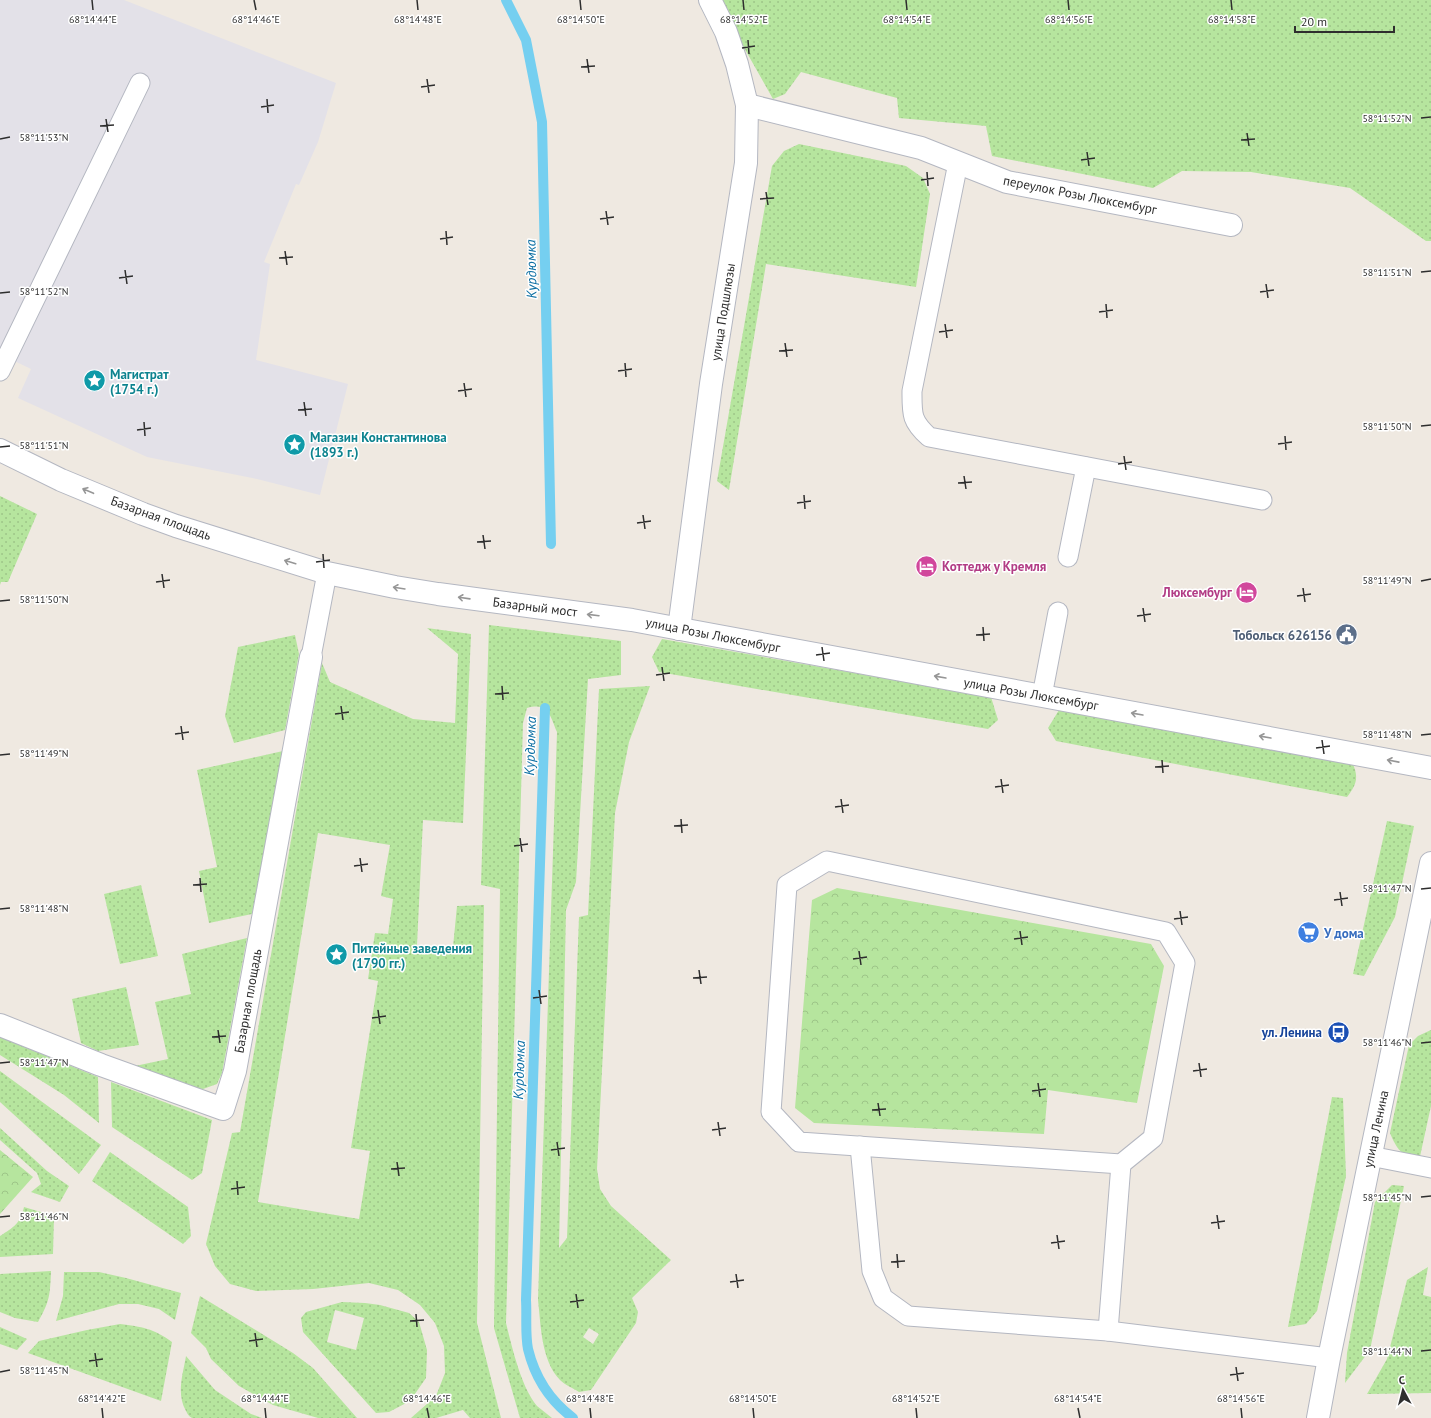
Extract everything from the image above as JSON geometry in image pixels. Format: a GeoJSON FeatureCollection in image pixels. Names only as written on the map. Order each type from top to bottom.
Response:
{"type":"FeatureCollection","features":[{"type":"Feature","properties":{"kind":"main road","name":"улица Подшлюзы"},"geometry":{"type":"LineString","coordinates":[[680,629],[711,384],[746,163],[747,106],[737,64],[726,32],[710,0]]}},
{"type":"Feature","properties":{"kind":"main road","name":"переулок Розы Люксембург"},"geometry":{"type":"LineString","coordinates":[[747,106],[921,148],[1007,182],[1231,225]]}},
{"type":"Feature","properties":{"kind":"main road","name":"Базарная площадь"},"geometry":{"type":"LineString","coordinates":[[0,450],[61,480],[143,514],[176,526],[327,573]]}},
{"type":"Feature","properties":{"kind":"main road","name":"Базарный мост"},"geometry":{"type":"LineString","coordinates":[[327,573],[394,587],[438,594],[632,620]]}},
{"type":"Feature","properties":{"kind":"main road","name":"улица Розы Люксембург"},"geometry":{"type":"LineString","coordinates":[[632,620],[1431,768]]}},
{"type":"Feature","properties":{"kind":"main road","name":"Базарная площадь"},"geometry":{"type":"LineString","coordinates":[[0,1025],[101,1065],[223,1109],[235,1071],[311,657]]}},
{"type":"Feature","properties":{"kind":"main road","name":"улица Ленина"},"geometry":{"type":"LineString","coordinates":[[1318,1418],[1370,1156],[1431,863]]}},
{"type":"Feature","properties":{"kind":"lane"},"geometry":{"type":"LineString","coordinates":[[0,371],[140,83]]}},
{"type":"Feature","properties":{"kind":"lane"},"geometry":{"type":"LineString","coordinates":[[958,163],[912,392],[912,412],[918,427],[929,437],[1262,500]]}},
{"type":"Feature","properties":{"kind":"lane"},"geometry":{"type":"LineString","coordinates":[[1068,557],[1086,467]]}},
{"type":"Feature","properties":{"kind":"lane"},"geometry":{"type":"LineString","coordinates":[[311,657],[327,573]]}},
{"type":"Feature","properties":{"kind":"lane"},"geometry":{"type":"LineString","coordinates":[[1042,696],[1058,612]]}},
{"type":"Feature","properties":{"kind":"lane"},"geometry":{"type":"LineString","coordinates":[[828,861],[1166,932],[1185,963],[1153,1138],[1121,1164],[860,1146],[800,1142],[771,1112],[787,885],[828,861]]}},
{"type":"Feature","properties":{"kind":"lane"},"geometry":{"type":"LineString","coordinates":[[860,1146],[872,1271],[883,1298],[908,1316],[1108,1331],[1329,1358]]}},
{"type":"Feature","properties":{"kind":"lane"},"geometry":{"type":"LineString","coordinates":[[1370,1156],[1431,1168]]}},
{"type":"Feature","properties":{"kind":"lane"},"geometry":{"type":"LineString","coordinates":[[1108,1331],[1121,1164]]}},
{"type":"Feature","properties":{"kind":"shaded area"},"geometry":{"type":"Polygon","coordinates":[[[0,0],[124,0],[336,83],[318,142],[299,185],[296,184],[264,262],[270,264],[256,360],[348,384],[320,495],[257,479],[147,457],[18,398],[31,369],[0,354],[0,0]]]}},
{"type":"Feature","properties":{"kind":"green space"},"geometry":{"type":"Polygon","coordinates":[[[717,0],[1431,0],[1431,241],[1426,241],[1350,188],[1251,172],[1182,171],[1153,188],[992,156],[986,126],[899,118],[897,98],[801,72],[785,94],[773,99],[717,0]]]}},
{"type":"Feature","properties":{"kind":"green space"},"geometry":{"type":"Polygon","coordinates":[[[799,144],[906,166],[923,178],[930,194],[916,287],[766,264],[729,490],[717,481],[772,166],[784,151],[799,144]]]}},
{"type":"Feature","properties":{"kind":"green space"},"geometry":{"type":"Polygon","coordinates":[[[0,496],[37,514],[8,582],[1,582],[0,585],[0,496]]]}},
{"type":"Feature","properties":{"kind":"green space"},"geometry":{"type":"Polygon","coordinates":[[[489,625],[621,641],[621,675],[588,679],[576,882],[566,910],[559,1248],[567,1238],[579,917],[588,915],[599,689],[650,686],[629,742],[615,813],[597,1169],[600,1189],[611,1206],[671,1260],[632,1298],[638,1312],[636,1323],[591,1390],[579,1392],[560,1380],[549,1363],[545,1353],[538,1300],[557,732],[548,712],[540,707],[527,708],[523,723],[506,1323],[526,1388],[537,1406],[552,1418],[520,1418],[494,1328],[500,889],[481,885],[489,625]],[[589,1328],[583,1337],[593,1344],[599,1334],[589,1328]]]}},
{"type":"Feature","properties":{"kind":"green space"},"geometry":{"type":"Polygon","coordinates":[[[427,628],[471,634],[463,823],[423,820],[417,945],[453,947],[457,906],[484,905],[477,1323],[501,1418],[470,1418],[463,1410],[436,1418],[411,1418],[436,1396],[445,1373],[444,1346],[435,1323],[420,1305],[398,1290],[369,1283],[313,1289],[256,1291],[230,1284],[215,1266],[206,1244],[232,1133],[240,1132],[322,663],[330,682],[413,719],[455,723],[458,654],[427,628]],[[318,833],[258,1202],[359,1219],[370,1151],[351,1148],[378,981],[368,979],[375,933],[388,934],[393,899],[381,896],[390,845],[318,833]]]}},
{"type":"Feature","properties":{"kind":"green space"},"geometry":{"type":"Polygon","coordinates":[[[295,635],[299,654],[285,730],[234,743],[225,716],[238,647],[295,635]]]}},
{"type":"Feature","properties":{"kind":"green space"},"geometry":{"type":"Polygon","coordinates":[[[662,639],[991,697],[998,720],[988,729],[659,672],[652,657],[662,639]]]}},
{"type":"Feature","properties":{"kind":"green space"},"geometry":{"type":"Polygon","coordinates":[[[1059,710],[1352,762],[1356,772],[1356,780],[1347,797],[1056,741],[1048,728],[1059,710]]]}},
{"type":"Feature","properties":{"kind":"green space"},"geometry":{"type":"Polygon","coordinates":[[[283,751],[252,914],[209,923],[199,871],[217,867],[197,770],[283,751]]]}},
{"type":"Feature","properties":{"kind":"green space"},"geometry":{"type":"Polygon","coordinates":[[[1387,821],[1414,826],[1395,917],[1364,976],[1353,974],[1387,821]]]}},
{"type":"Feature","properties":{"kind":"green space"},"geometry":{"type":"Polygon","coordinates":[[[141,885],[158,956],[120,964],[104,894],[141,885]]]}},
{"type":"Feature","properties":{"kind":"green space"},"geometry":{"type":"Polygon","coordinates":[[[837,888],[1151,944],[1164,966],[1137,1103],[1048,1090],[1044,1134],[814,1123],[795,1108],[812,900],[837,888]]]}},
{"type":"Feature","properties":{"kind":"green space"},"geometry":{"type":"Polygon","coordinates":[[[247,938],[222,1073],[217,1084],[203,1089],[190,1088],[135,1066],[168,1059],[155,1002],[191,994],[182,954],[247,938]]]}},
{"type":"Feature","properties":{"kind":"green space"},"geometry":{"type":"Polygon","coordinates":[[[126,987],[139,1045],[98,1051],[81,1043],[72,999],[126,987]]]}},
{"type":"Feature","properties":{"kind":"green space"},"geometry":{"type":"Polygon","coordinates":[[[1431,1030],[1431,1106],[1419,1161],[1408,1157],[1401,1152],[1390,1133],[1409,1045],[1418,1036],[1431,1030]]]}},
{"type":"Feature","properties":{"kind":"green space"},"geometry":{"type":"Polygon","coordinates":[[[0,1037],[98,1077],[99,1123],[64,1095],[0,1055],[0,1037]]]}},
{"type":"Feature","properties":{"kind":"green space"},"geometry":{"type":"Polygon","coordinates":[[[0,1071],[101,1145],[79,1174],[0,1102],[0,1071]]]}},
{"type":"Feature","properties":{"kind":"green space"},"geometry":{"type":"Polygon","coordinates":[[[111,1082],[212,1120],[202,1173],[192,1180],[112,1127],[111,1082]]]}},
{"type":"Feature","properties":{"kind":"green space"},"geometry":{"type":"Polygon","coordinates":[[[1332,1097],[1343,1098],[1346,1176],[1317,1311],[1306,1324],[1288,1327],[1332,1097]]]}},
{"type":"Feature","properties":{"kind":"green space"},"geometry":{"type":"Polygon","coordinates":[[[0,1128],[47,1171],[69,1186],[60,1202],[31,1192],[41,1184],[37,1173],[0,1140],[0,1128]]]}},
{"type":"Feature","properties":{"kind":"green space"},"geometry":{"type":"Polygon","coordinates":[[[0,1150],[33,1177],[0,1214],[0,1150]]]}},
{"type":"Feature","properties":{"kind":"green space"},"geometry":{"type":"Polygon","coordinates":[[[110,1152],[188,1207],[191,1236],[183,1244],[92,1181],[110,1152]]]}},
{"type":"Feature","properties":{"kind":"green space"},"geometry":{"type":"Polygon","coordinates":[[[1392,1185],[1404,1186],[1370,1350],[1345,1383],[1347,1353],[1375,1202],[1392,1185]]]}},
{"type":"Feature","properties":{"kind":"green space"},"geometry":{"type":"Polygon","coordinates":[[[24,1207],[54,1216],[53,1254],[0,1257],[0,1236],[16,1224],[21,1217],[24,1207]]]}},
{"type":"Feature","properties":{"kind":"green space"},"geometry":{"type":"Polygon","coordinates":[[[1428,1267],[1423,1295],[1431,1297],[1431,1393],[1367,1394],[1387,1359],[1407,1280],[1428,1267]]]}},
{"type":"Feature","properties":{"kind":"green space"},"geometry":{"type":"Polygon","coordinates":[[[51,1271],[49,1298],[38,1322],[15,1318],[0,1312],[0,1274],[51,1271]]]}},
{"type":"Feature","properties":{"kind":"green space"},"geometry":{"type":"Polygon","coordinates":[[[64,1272],[99,1272],[181,1293],[175,1320],[159,1309],[138,1304],[119,1304],[56,1321],[63,1296],[64,1272]]]}},
{"type":"Feature","properties":{"kind":"green space"},"geometry":{"type":"Polygon","coordinates":[[[200,1296],[293,1353],[313,1368],[357,1418],[318,1418],[273,1405],[239,1386],[211,1359],[206,1348],[191,1333],[200,1296]]]}},
{"type":"Feature","properties":{"kind":"green space"},"geometry":{"type":"Polygon","coordinates":[[[342,1302],[380,1305],[409,1313],[419,1322],[427,1350],[426,1378],[410,1401],[389,1412],[376,1413],[303,1332],[301,1318],[306,1312],[342,1302]],[[335,1310],[327,1342],[356,1350],[364,1318],[335,1310]]]}},
{"type":"Feature","properties":{"kind":"green space"},"geometry":{"type":"Polygon","coordinates":[[[120,1324],[153,1331],[172,1342],[161,1401],[28,1353],[39,1341],[120,1324]]]}},
{"type":"Feature","properties":{"kind":"green space"},"geometry":{"type":"Polygon","coordinates":[[[0,1327],[27,1339],[17,1350],[0,1344],[0,1327]]]}},
{"type":"Feature","properties":{"kind":"green space"},"geometry":{"type":"Polygon","coordinates":[[[186,1356],[215,1390],[251,1414],[262,1418],[190,1417],[187,1414],[181,1398],[181,1384],[186,1356]]]}},
{"type":"Feature","properties":{"kind":"waterway","name":"Курдюмка"},"geometry":{"type":"LineString","coordinates":[[506,0],[526,40],[542,122],[551,544]]}},
{"type":"Feature","properties":{"kind":"waterway","name":"Курдюмка"},"geometry":{"type":"LineString","coordinates":[[545,708],[526,1331],[528,1349],[539,1379],[550,1396],[573,1418]]}},
{"type":"Feature","properties":{"kind":"place","name":"Магистрат (1754 г.)"},"geometry":{"type":"Point","coordinates":[95,381]}},
{"type":"Feature","properties":{"kind":"place","name":"Магазин Константинова (1893 г.)"},"geometry":{"type":"Point","coordinates":[294,444]}},
{"type":"Feature","properties":{"kind":"place","name":"Коттедж у Кремля"},"geometry":{"type":"Point","coordinates":[926,566]}},
{"type":"Feature","properties":{"kind":"place","name":"Люксембург"},"geometry":{"type":"Point","coordinates":[1247,592]}},
{"type":"Feature","properties":{"kind":"place","name":"Тобольск 626156"},"geometry":{"type":"Point","coordinates":[1347,635]}},
{"type":"Feature","properties":{"kind":"place","name":"У дома"},"geometry":{"type":"Point","coordinates":[1308,933]}},
{"type":"Feature","properties":{"kind":"place","name":"Питейные заведения (1790 гг.)"},"geometry":{"type":"Point","coordinates":[337,955]}},
{"type":"Feature","properties":{"kind":"place","name":"ул. Ленина"},"geometry":{"type":"Point","coordinates":[1338,1032]}}]}
